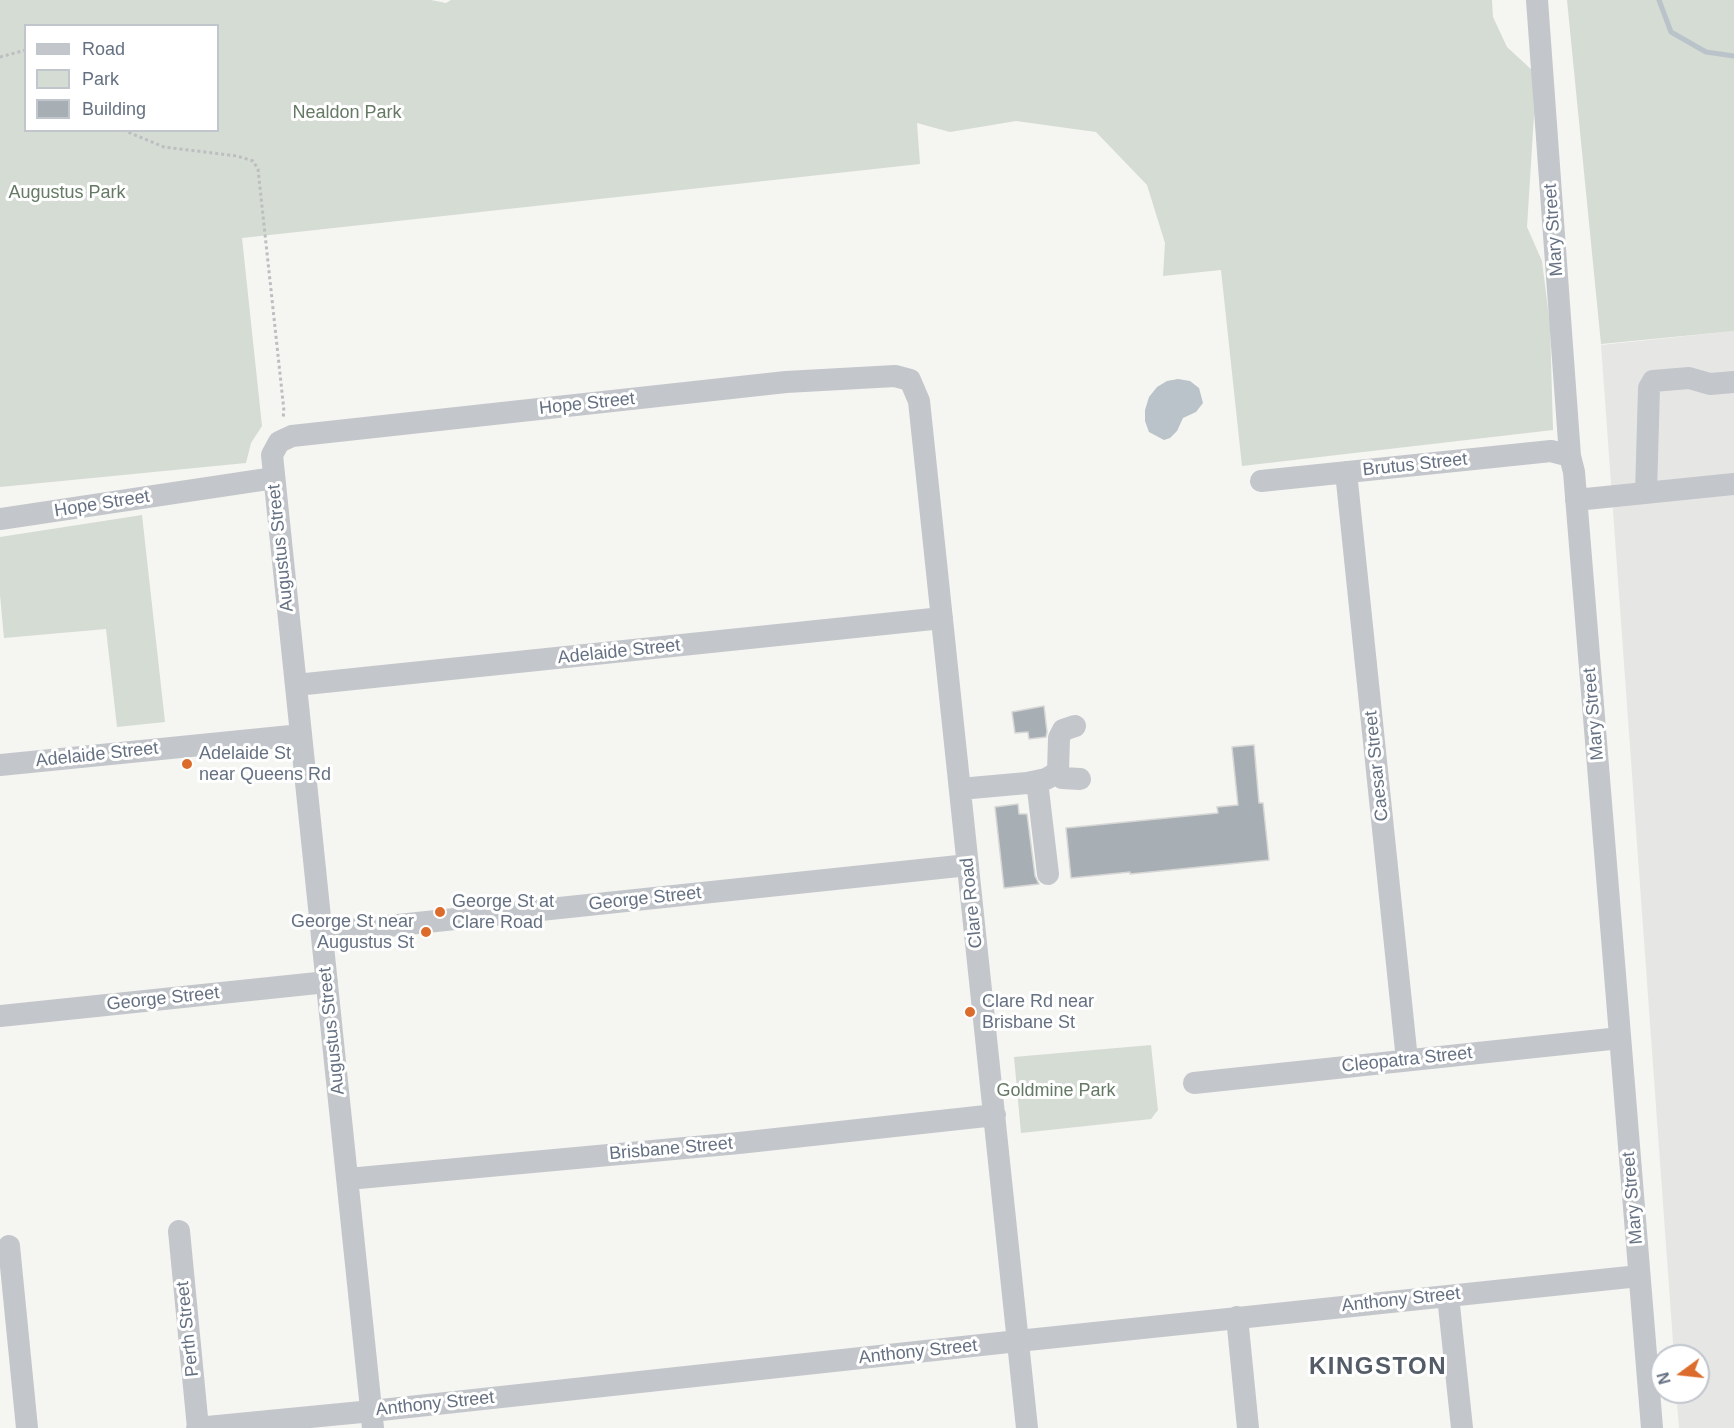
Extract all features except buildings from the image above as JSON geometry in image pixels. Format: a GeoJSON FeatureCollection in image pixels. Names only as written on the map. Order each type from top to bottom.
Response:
{"type":"FeatureCollection","features":[{"type":"Feature","properties":{"kind":"street","name":"Mary Street"},"geometry":{"type":"LineString","coordinates":[[1537,0],[1570,456],[1574,472],[1652,1428]]}},
{"type":"Feature","properties":{"kind":"street","name":"Hope Street"},"geometry":{"type":"LineString","coordinates":[[276,449],[292,436],[786,382],[895,376],[910,380]]}},
{"type":"Feature","properties":{"kind":"street"},"geometry":{"type":"LineString","coordinates":[[1646,493],[1649,388],[1653,381],[1689,378],[1710,384],[1734,382]]}},
{"type":"Feature","properties":{"kind":"street","name":"Clare Road"},"geometry":{"type":"LineString","coordinates":[[910,380],[919,401],[1027,1428]]}},
{"type":"Feature","properties":{"kind":"street","name":"Augustus Street"},"geometry":{"type":"LineString","coordinates":[[276,449],[274,478],[373,1420]]}},
{"type":"Feature","properties":{"kind":"street","name":"Brutus Street"},"geometry":{"type":"LineString","coordinates":[[1261,481],[1551,451],[1570,456]]}},
{"type":"Feature","properties":{"kind":"street","name":"Caesar Street"},"geometry":{"type":"LineString","coordinates":[[1346,472],[1407,1060]]}},
{"type":"Feature","properties":{"kind":"street","name":"Hope Street"},"geometry":{"type":"LineString","coordinates":[[0,519],[274,478]]}},
{"type":"Feature","properties":{"kind":"street"},"geometry":{"type":"LineString","coordinates":[[1576,500],[1734,484]]}},
{"type":"Feature","properties":{"kind":"street","name":"Adelaide Street"},"geometry":{"type":"LineString","coordinates":[[296,685],[942,618]]}},
{"type":"Feature","properties":{"kind":"street"},"geometry":{"type":"LineString","coordinates":[[1048,874],[1047,776],[1063,730],[1075,726]]}},
{"type":"Feature","properties":{"kind":"street","name":"Adelaide Street"},"geometry":{"type":"LineString","coordinates":[[0,765],[301,735]]}},
{"type":"Feature","properties":{"kind":"street"},"geometry":{"type":"LineString","coordinates":[[960,789],[1047,776],[1080,778]]}},
{"type":"Feature","properties":{"kind":"street","name":"George Street"},"geometry":{"type":"LineString","coordinates":[[322,933],[968,865]]}},
{"type":"Feature","properties":{"kind":"street","name":"George Street"},"geometry":{"type":"LineString","coordinates":[[0,1016],[327,982]]}},
{"type":"Feature","properties":{"kind":"street","name":"Cleopatra Street"},"geometry":{"type":"LineString","coordinates":[[1194,1083],[1620,1038]]}},
{"type":"Feature","properties":{"kind":"street","name":"Brisbane Street"},"geometry":{"type":"LineString","coordinates":[[348,1179],[739,1143],[995,1115]]}},
{"type":"Feature","properties":{"kind":"street","name":"Perth Street"},"geometry":{"type":"LineString","coordinates":[[179,1231],[198,1428]]}},
{"type":"Feature","properties":{"kind":"street"},"geometry":{"type":"LineString","coordinates":[[9,1246],[27,1428]]}},
{"type":"Feature","properties":{"kind":"street","name":"Anthony Street"},"geometry":{"type":"LineString","coordinates":[[198,1428],[373,1420],[1018,1341],[1639,1276]]}},
{"type":"Feature","properties":{"kind":"street"},"geometry":{"type":"LineString","coordinates":[[1448,1296],[1462,1428]]}},
{"type":"Feature","properties":{"kind":"street"},"geometry":{"type":"LineString","coordinates":[[1237,1317],[1248,1428]]}},
{"type":"Feature","properties":{"kind":"path"},"geometry":{"type":"LineString","coordinates":[[0,57],[24,51]]}},
{"type":"Feature","properties":{"kind":"path"},"geometry":{"type":"LineString","coordinates":[[128,132],[164,147],[237,156],[253,161],[258,169],[284,411],[276,449]]}},
{"type":"Feature","properties":{"kind":"shaded area"},"geometry":{"type":"Polygon","coordinates":[[[1734,331],[1734,1428],[1679,1428],[1677,1404],[1710,1404],[1710,1344],[1673,1344],[1601,345],[1734,331]]]}},
{"type":"Feature","properties":{"kind":"shaded area"},"geometry":{"type":"Polygon","coordinates":[[[1178,379],[1190,381],[1199,388],[1203,403],[1196,412],[1183,418],[1177,431],[1164,440],[1149,432],[1145,421],[1145,410],[1149,397],[1157,387],[1167,381],[1178,379]]]}},
{"type":"Feature","properties":{"kind":"green space"},"geometry":{"type":"Polygon","coordinates":[[[0,0],[431,0],[446,3],[451,0],[1492,0],[1493,17],[1507,47],[1533,71],[1534,115],[1527,227],[1542,261],[1550,325],[1553,430],[1242,466],[1221,270],[1163,276],[1165,243],[1147,185],[1096,132],[1016,121],[950,132],[917,123],[920,164],[242,238],[262,426],[251,443],[246,463],[0,487],[0,0]]]}},
{"type":"Feature","properties":{"kind":"green space"},"geometry":{"type":"Polygon","coordinates":[[[1567,0],[1734,0],[1734,331],[1601,344],[1567,0]]]}},
{"type":"Feature","properties":{"kind":"green space"},"geometry":{"type":"Polygon","coordinates":[[[142,515],[165,722],[117,727],[106,629],[4,638],[0,595],[0,537],[142,515]]]}},
{"type":"Feature","properties":{"kind":"green space","name":"Goldmine Park"},"geometry":{"type":"Polygon","coordinates":[[[1151,1045],[1158,1110],[1151,1119],[1021,1133],[1014,1057],[1151,1045]]]}},
{"type":"Feature","properties":{"kind":"waterway"},"geometry":{"type":"LineString","coordinates":[[1659,0],[1671,32],[1706,52],[1734,56]]}},
{"type":"Feature","properties":{"kind":"place","name":"Adelaide St near Queens Rd"},"geometry":{"type":"Point","coordinates":[187,764]}},
{"type":"Feature","properties":{"kind":"place","name":"George St at Clare Road"},"geometry":{"type":"Point","coordinates":[440,912]}},
{"type":"Feature","properties":{"kind":"place","name":"George St near Augustus St"},"geometry":{"type":"Point","coordinates":[426,932]}},
{"type":"Feature","properties":{"kind":"place","name":"Clare Rd near Brisbane St"},"geometry":{"type":"Point","coordinates":[970,1012]}},
{"type":"Feature","properties":{"kind":"district","name":"KINGSTON"},"geometry":{"type":"Point","coordinates":[1378,1367]}},
{"type":"Feature","properties":{"kind":"park label","name":"Nealdon Park"},"geometry":{"type":"Point","coordinates":[347,113]}},
{"type":"Feature","properties":{"kind":"park label","name":"Augustus Park"},"geometry":{"type":"Point","coordinates":[67,193]}}]}
